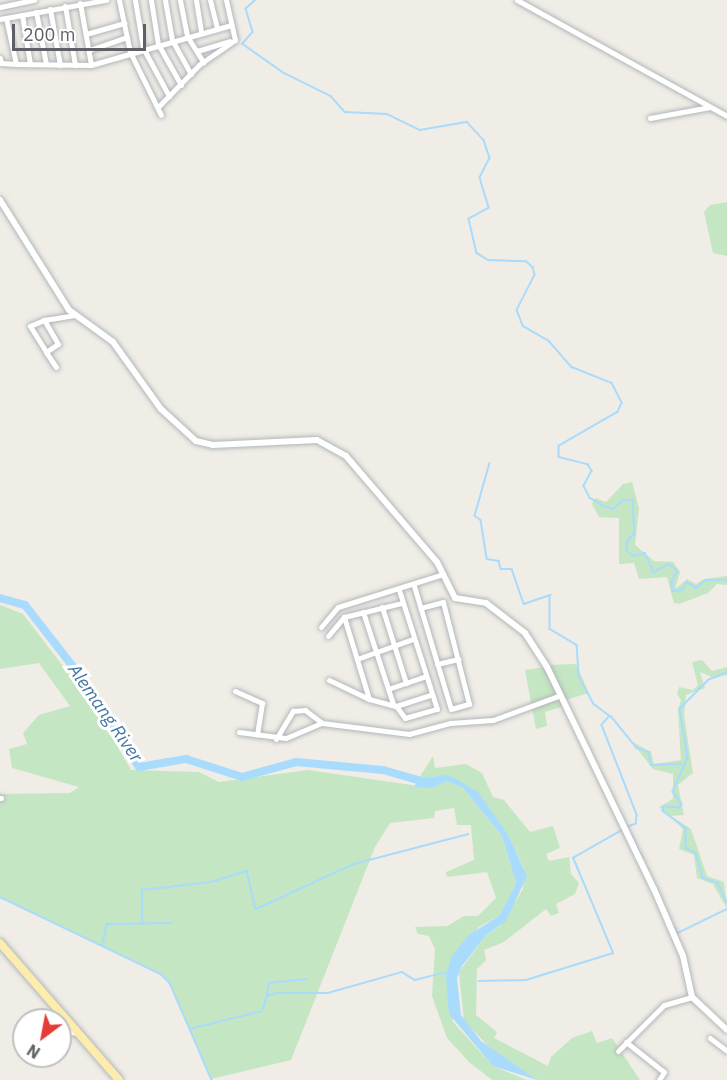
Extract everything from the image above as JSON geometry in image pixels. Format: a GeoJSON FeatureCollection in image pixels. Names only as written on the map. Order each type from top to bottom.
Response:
{"type":"FeatureCollection","features":[{"type":"Feature","properties":{"kind":"main road"},"geometry":{"type":"LineString","coordinates":[[0,943],[118,1080]]}},
{"type":"Feature","properties":{"kind":"street"},"geometry":{"type":"LineString","coordinates":[[0,7],[34,0]]}},
{"type":"Feature","properties":{"kind":"street"},"geometry":{"type":"LineString","coordinates":[[16,64],[3,19],[106,0]]}},
{"type":"Feature","properties":{"kind":"street"},"geometry":{"type":"LineString","coordinates":[[119,0],[130,52],[161,115]]}},
{"type":"Feature","properties":{"kind":"street"},"geometry":{"type":"LineString","coordinates":[[135,0],[144,48],[169,96]]}},
{"type":"Feature","properties":{"kind":"street"},"geometry":{"type":"LineString","coordinates":[[151,0],[158,44],[181,85]]}},
{"type":"Feature","properties":{"kind":"street"},"geometry":{"type":"LineString","coordinates":[[165,0],[172,40],[191,74]]}},
{"type":"Feature","properties":{"kind":"street"},"geometry":{"type":"LineString","coordinates":[[180,0],[187,36],[203,62]]}},
{"type":"Feature","properties":{"kind":"street"},"geometry":{"type":"LineString","coordinates":[[196,0],[201,33]]}},
{"type":"Feature","properties":{"kind":"street"},"geometry":{"type":"LineString","coordinates":[[210,0],[217,29]]}},
{"type":"Feature","properties":{"kind":"street"},"geometry":{"type":"LineString","coordinates":[[225,0],[235,40]]}},
{"type":"Feature","properties":{"kind":"street"},"geometry":{"type":"LineString","coordinates":[[517,0],[727,116]]}},
{"type":"Feature","properties":{"kind":"street"},"geometry":{"type":"LineString","coordinates":[[80,3],[91,65]]}},
{"type":"Feature","properties":{"kind":"street"},"geometry":{"type":"LineString","coordinates":[[65,6],[75,65]]}},
{"type":"Feature","properties":{"kind":"street"},"geometry":{"type":"LineString","coordinates":[[50,9],[60,64]]}},
{"type":"Feature","properties":{"kind":"street"},"geometry":{"type":"LineString","coordinates":[[36,12],[46,64]]}},
{"type":"Feature","properties":{"kind":"street"},"geometry":{"type":"LineString","coordinates":[[22,15],[30,64]]}},
{"type":"Feature","properties":{"kind":"street"},"geometry":{"type":"LineString","coordinates":[[86,34],[124,24]]}},
{"type":"Feature","properties":{"kind":"street"},"geometry":{"type":"LineString","coordinates":[[0,58],[1,63],[91,65],[231,25]]}},
{"type":"Feature","properties":{"kind":"street"},"geometry":{"type":"LineString","coordinates":[[88,50],[127,37]]}},
{"type":"Feature","properties":{"kind":"street"},"geometry":{"type":"LineString","coordinates":[[197,51],[235,40]]}},
{"type":"Feature","properties":{"kind":"street"},"geometry":{"type":"LineString","coordinates":[[158,107],[203,62],[235,40]]}},
{"type":"Feature","properties":{"kind":"street"},"geometry":{"type":"LineString","coordinates":[[650,118],[710,106]]}},
{"type":"Feature","properties":{"kind":"street"},"geometry":{"type":"LineString","coordinates":[[0,200],[75,315],[113,342],[162,409],[196,441],[213,446],[317,440],[346,456],[374,484],[443,574],[457,600],[486,603],[520,628],[561,695],[658,899],[683,956],[692,997],[727,1030]]}},
{"type":"Feature","properties":{"kind":"street"},"geometry":{"type":"LineString","coordinates":[[56,367],[30,326],[45,320],[75,315]]}},
{"type":"Feature","properties":{"kind":"street"},"geometry":{"type":"LineString","coordinates":[[45,320],[58,344],[46,352]]}},
{"type":"Feature","properties":{"kind":"street"},"geometry":{"type":"LineString","coordinates":[[321,627],[338,607],[414,586],[443,574]]}},
{"type":"Feature","properties":{"kind":"street"},"geometry":{"type":"LineString","coordinates":[[414,586],[451,709],[469,704],[442,602],[421,608]]}},
{"type":"Feature","properties":{"kind":"street"},"geometry":{"type":"LineString","coordinates":[[363,612],[395,705],[405,718],[437,709],[412,639],[399,590]]}},
{"type":"Feature","properties":{"kind":"street"},"geometry":{"type":"LineString","coordinates":[[328,636],[344,617],[402,603]]}},
{"type":"Feature","properties":{"kind":"street"},"geometry":{"type":"LineString","coordinates":[[382,607],[406,682]]}},
{"type":"Feature","properties":{"kind":"street"},"geometry":{"type":"LineString","coordinates":[[344,617],[369,699]]}},
{"type":"Feature","properties":{"kind":"street"},"geometry":{"type":"LineString","coordinates":[[357,659],[412,639]]}},
{"type":"Feature","properties":{"kind":"street"},"geometry":{"type":"LineString","coordinates":[[437,664],[458,659]]}},
{"type":"Feature","properties":{"kind":"street"},"geometry":{"type":"LineString","coordinates":[[388,689],[426,676]]}},
{"type":"Feature","properties":{"kind":"street"},"geometry":{"type":"LineString","coordinates":[[329,680],[369,699],[395,705],[432,694]]}},
{"type":"Feature","properties":{"kind":"street"},"geometry":{"type":"LineString","coordinates":[[235,691],[262,703],[257,735]]}},
{"type":"Feature","properties":{"kind":"street"},"geometry":{"type":"LineString","coordinates":[[239,732],[276,739],[322,723],[413,734],[450,723],[493,720],[561,695]]}},
{"type":"Feature","properties":{"kind":"street"},"geometry":{"type":"LineString","coordinates":[[276,739],[293,711],[304,710],[322,723]]}},
{"type":"Feature","properties":{"kind":"street"},"geometry":{"type":"LineString","coordinates":[[618,1051],[664,1005],[692,997]]}},
{"type":"Feature","properties":{"kind":"street"},"geometry":{"type":"LineString","coordinates":[[72,1032],[78,1033]]}},
{"type":"Feature","properties":{"kind":"street"},"geometry":{"type":"LineString","coordinates":[[710,1038],[727,1051]]}},
{"type":"Feature","properties":{"kind":"street"},"geometry":{"type":"LineString","coordinates":[[626,1042],[664,1072],[659,1080]]}},
{"type":"Feature","properties":{"kind":"green space"},"geometry":{"type":"Polygon","coordinates":[[[727,202],[727,256],[713,253],[704,212],[710,205],[727,202]]]}},
{"type":"Feature","properties":{"kind":"green space"},"geometry":{"type":"Polygon","coordinates":[[[632,482],[639,508],[635,545],[654,561],[673,562],[680,572],[675,589],[687,579],[696,584],[704,579],[727,576],[727,585],[717,584],[708,593],[679,604],[674,603],[667,577],[639,579],[634,563],[619,564],[619,518],[599,517],[592,504],[595,498],[606,502],[623,484],[632,482]]]}},
{"type":"Feature","properties":{"kind":"green space"},"geometry":{"type":"Polygon","coordinates":[[[0,605],[23,614],[97,711],[131,770],[199,772],[219,782],[308,770],[432,788],[447,781],[463,788],[502,836],[516,883],[500,915],[479,927],[452,957],[446,977],[453,1022],[493,1066],[527,1080],[492,1080],[469,1062],[447,1038],[432,996],[435,949],[429,936],[418,934],[415,927],[447,926],[464,916],[478,916],[496,898],[487,872],[447,877],[446,872],[474,860],[471,825],[457,825],[454,808],[435,811],[434,818],[390,823],[375,847],[291,1060],[211,1079],[170,983],[161,974],[0,897],[0,794],[70,793],[79,787],[12,768],[9,749],[27,744],[23,733],[39,715],[70,706],[39,663],[0,669],[0,605]]]}},
{"type":"Feature","properties":{"kind":"green space"},"geometry":{"type":"Polygon","coordinates":[[[702,660],[712,671],[727,667],[727,675],[714,678],[700,672],[705,688],[686,695],[684,715],[693,773],[678,785],[684,815],[670,816],[691,829],[707,876],[724,882],[727,909],[713,884],[697,878],[694,855],[679,849],[683,829],[659,807],[673,799],[673,774],[653,769],[631,741],[651,752],[654,764],[681,760],[678,710],[681,700],[677,694],[679,687],[693,690],[698,685],[692,662],[702,660]]]}},
{"type":"Feature","properties":{"kind":"green space"},"geometry":{"type":"Polygon","coordinates":[[[576,664],[589,693],[565,700],[548,665],[576,664]]]}},
{"type":"Feature","properties":{"kind":"green space"},"geometry":{"type":"Polygon","coordinates":[[[545,667],[564,706],[545,712],[547,726],[536,729],[525,670],[545,667]]]}},
{"type":"Feature","properties":{"kind":"green space"},"geometry":{"type":"Polygon","coordinates":[[[433,756],[435,768],[466,764],[482,773],[493,797],[504,800],[530,832],[553,826],[560,848],[546,854],[549,861],[569,857],[571,874],[579,883],[575,894],[556,904],[559,913],[551,916],[546,909],[504,942],[484,950],[486,960],[477,969],[476,1015],[497,1032],[494,1038],[548,1066],[551,1057],[572,1038],[592,1031],[597,1043],[612,1038],[640,1080],[537,1080],[492,1050],[464,1021],[459,972],[486,935],[501,925],[523,889],[524,868],[509,836],[477,792],[440,776],[419,778],[433,756]]]}},
{"type":"Feature","properties":{"kind":"water"},"geometry":{"type":"Polygon","coordinates":[[[449,775],[478,792],[509,836],[527,876],[506,921],[486,935],[462,966],[457,978],[461,1015],[481,1041],[537,1080],[493,1066],[449,1014],[446,977],[451,957],[469,935],[500,915],[516,883],[502,836],[463,788],[447,781],[432,788],[414,787],[419,778],[449,775]]]}},
{"type":"Feature","properties":{"kind":"waterway"},"geometry":{"type":"LineString","coordinates":[[256,0],[246,9],[253,32],[243,44],[284,73],[331,96],[345,112],[387,114],[420,130],[467,122],[484,140],[490,158],[480,178],[489,208],[469,219],[477,253],[488,260],[526,261],[533,267],[535,275],[517,310],[523,326],[549,341],[572,367],[612,383],[622,403],[618,412],[559,446],[559,457],[588,464],[592,471],[584,486],[590,498],[613,509],[623,500],[633,500],[635,534],[628,541],[627,551],[634,556],[645,553],[654,572],[669,564],[678,571],[672,582],[673,591],[682,590],[687,582],[696,588],[706,580],[727,580]]}},
{"type":"Feature","properties":{"kind":"waterway"},"geometry":{"type":"LineString","coordinates":[[490,463],[475,516],[481,520],[487,559],[499,561],[501,569],[512,569],[524,604],[550,595],[550,629],[577,645],[579,676],[594,704],[610,716],[602,725],[637,815],[636,824],[628,827]]}},
{"type":"Feature","properties":{"kind":"waterway","name":"Alemang River"},"geometry":{"type":"LineString","coordinates":[[0,598],[25,605],[92,691],[139,767],[186,759],[242,777],[296,762],[383,770],[425,782]]}},
{"type":"Feature","properties":{"kind":"waterway"},"geometry":{"type":"LineString","coordinates":[[727,673],[709,680],[680,709],[688,758],[673,792],[682,804],[680,808],[664,807],[663,811],[686,828],[686,848],[696,853],[703,878],[718,883],[727,902]]}},
{"type":"Feature","properties":{"kind":"waterway"},"geometry":{"type":"LineString","coordinates":[[611,716],[637,748],[649,752],[651,765],[681,764]]}},
{"type":"Feature","properties":{"kind":"waterway"},"geometry":{"type":"LineString","coordinates":[[479,981],[526,980],[613,953],[573,858],[622,830]]}},
{"type":"Feature","properties":{"kind":"waterway"},"geometry":{"type":"LineString","coordinates":[[142,923],[142,890],[211,882],[247,871],[256,909],[354,864],[468,834]]}},
{"type":"Feature","properties":{"kind":"waterway"},"geometry":{"type":"LineString","coordinates":[[632,836],[643,859]]}},
{"type":"Feature","properties":{"kind":"waterway"},"geometry":{"type":"LineString","coordinates":[[655,885],[664,905]]}},
{"type":"Feature","properties":{"kind":"waterway"},"geometry":{"type":"LineString","coordinates":[[0,897],[161,974],[170,983],[212,1080]]}},
{"type":"Feature","properties":{"kind":"waterway"},"geometry":{"type":"LineString","coordinates":[[672,924],[678,933],[727,909]]}},
{"type":"Feature","properties":{"kind":"waterway"},"geometry":{"type":"LineString","coordinates":[[102,945],[107,924],[171,923]]}},
{"type":"Feature","properties":{"kind":"waterway"},"geometry":{"type":"LineString","coordinates":[[190,1029],[262,1011],[267,996],[276,993],[328,993],[402,972],[415,980],[446,972]]}},
{"type":"Feature","properties":{"kind":"waterway"},"geometry":{"type":"LineString","coordinates":[[267,996],[269,983],[307,979]]}}]}
